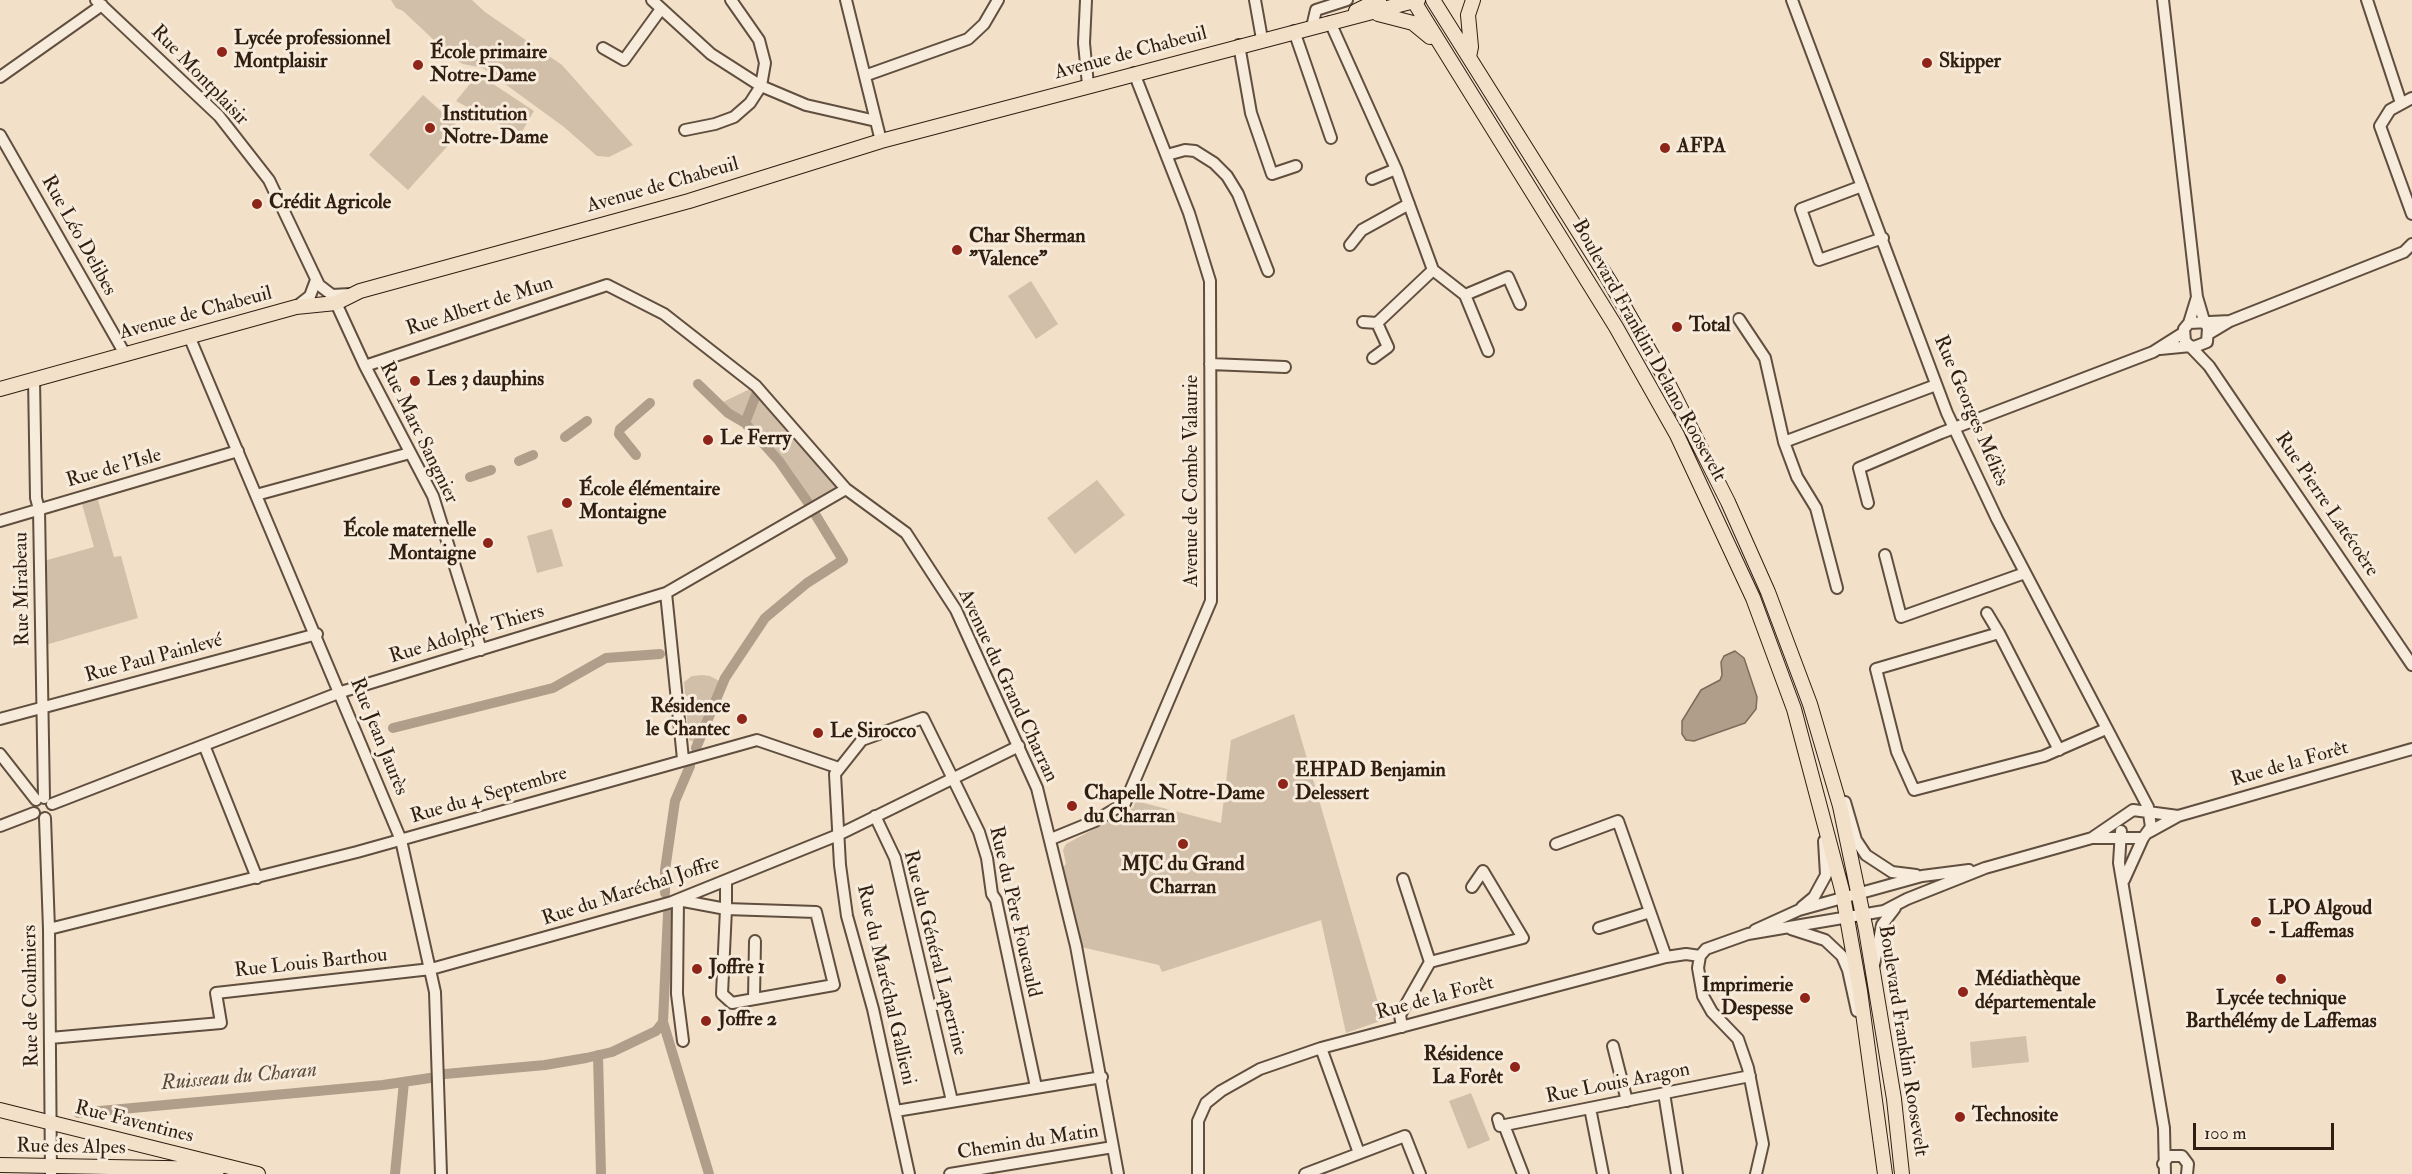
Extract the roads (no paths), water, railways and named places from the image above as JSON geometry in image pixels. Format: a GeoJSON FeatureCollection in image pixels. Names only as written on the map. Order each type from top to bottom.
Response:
{"type":"FeatureCollection","features":[{"type":"Feature","properties":{"kind":"main road","name":"Boulevard Franklin Delano Roosevelt"},"geometry":{"type":"LineString","coordinates":[[1433,0],[1610,282],[1703,449],[1768,592],[1817,726],[1840,806],[1863,914]]}},
{"type":"Feature","properties":{"kind":"main road"},"geometry":{"type":"LineString","coordinates":[[1469,57],[1472,46],[1468,15],[1473,0]]}},
{"type":"Feature","properties":{"kind":"main road","name":"Avenue de Chabeuil"},"geometry":{"type":"LineString","coordinates":[[0,389],[296,307],[336,303],[356,293],[660,209],[881,141],[1088,84],[1334,21],[1373,4],[1412,1]]}},
{"type":"Feature","properties":{"kind":"main road","name":"Boulevard Franklin Delano Roosevelt"},"geometry":{"type":"LineString","coordinates":[[1412,1],[1601,299],[1677,435],[1714,508],[1753,598],[1781,671],[1826,823],[1847,917]]}},
{"type":"Feature","properties":{"kind":"main road","name":"Avenue de Chabeuil"},"geometry":{"type":"LineString","coordinates":[[1373,4],[1422,29],[1443,48]]}},
{"type":"Feature","properties":{"kind":"main road","name":"Boulevard Franklin Roosevelt"},"geometry":{"type":"LineString","coordinates":[[1863,914],[1891,1078],[1902,1174]]}},
{"type":"Feature","properties":{"kind":"main road","name":"Boulevard Franklin Roosevelt"},"geometry":{"type":"LineString","coordinates":[[1847,917],[1885,1174]]}},
{"type":"Feature","properties":{"kind":"main road","name":"Rue Faventines"},"geometry":{"type":"LineString","coordinates":[[0,1110],[258,1174]]}},
{"type":"Feature","properties":{"kind":"main road"},"geometry":{"type":"LineString","coordinates":[[178,1169],[185,1163],[182,1155]]}},
{"type":"Feature","properties":{"kind":"main road","name":"Rue des Alpes"},"geometry":{"type":"LineString","coordinates":[[0,1166],[51,1170],[232,1169]]}},
{"type":"Feature","properties":{"kind":"street"},"geometry":{"type":"LineString","coordinates":[[652,0],[711,54],[761,86],[806,105],[876,121]]}},
{"type":"Feature","properties":{"kind":"street"},"geometry":{"type":"LineString","coordinates":[[685,130],[715,124],[734,117],[750,103],[761,86],[765,63],[759,40],[731,0]]}},
{"type":"Feature","properties":{"kind":"street"},"geometry":{"type":"LineString","coordinates":[[846,0],[867,75],[881,141]]}},
{"type":"Feature","properties":{"kind":"street"},"geometry":{"type":"LineString","coordinates":[[867,75],[968,39],[984,24],[998,0]]}},
{"type":"Feature","properties":{"kind":"street"},"geometry":{"type":"LineString","coordinates":[[1086,0],[1084,44],[1088,84]]}},
{"type":"Feature","properties":{"kind":"street"},"geometry":{"type":"LineString","coordinates":[[1255,0],[1262,39]]}},
{"type":"Feature","properties":{"kind":"street"},"geometry":{"type":"LineString","coordinates":[[1312,27],[1316,10],[1347,0]]}},
{"type":"Feature","properties":{"kind":"street","name":"Rue Georges Méliès"},"geometry":{"type":"LineString","coordinates":[[1792,0],[1824,91],[1883,238],[1954,429],[2025,573],[2137,788],[2147,824]]}},
{"type":"Feature","properties":{"kind":"street"},"geometry":{"type":"LineString","coordinates":[[2163,0],[2201,324]]}},
{"type":"Feature","properties":{"kind":"street"},"geometry":{"type":"LineString","coordinates":[[2367,0],[2401,103]]}},
{"type":"Feature","properties":{"kind":"street"},"geometry":{"type":"LineString","coordinates":[[0,77],[99,2]]}},
{"type":"Feature","properties":{"kind":"street","name":"Rue Montplaisir"},"geometry":{"type":"LineString","coordinates":[[99,2],[219,116],[269,180],[316,280]]}},
{"type":"Feature","properties":{"kind":"street"},"geometry":{"type":"LineString","coordinates":[[603,48],[624,60],[661,9]]}},
{"type":"Feature","properties":{"kind":"street"},"geometry":{"type":"LineString","coordinates":[[1334,21],[1396,169],[1433,270],[1464,295],[1488,351]]}},
{"type":"Feature","properties":{"kind":"street"},"geometry":{"type":"LineString","coordinates":[[1294,31],[1331,138]]}},
{"type":"Feature","properties":{"kind":"street"},"geometry":{"type":"LineString","coordinates":[[1239,45],[1251,113],[1272,174],[1296,166]]}},
{"type":"Feature","properties":{"kind":"street","name":"Avenue de Combe Valaurie"},"geometry":{"type":"LineString","coordinates":[[1051,840],[1095,821],[1125,803],[1207,615],[1211,601],[1210,281],[1189,213],[1134,73]]}},
{"type":"Feature","properties":{"kind":"street"},"geometry":{"type":"LineString","coordinates":[[2412,98],[2390,110],[2380,126],[2412,214]]}},
{"type":"Feature","properties":{"kind":"street","name":"Rue Léo Delibes"},"geometry":{"type":"LineString","coordinates":[[0,135],[125,354]]}},
{"type":"Feature","properties":{"kind":"street"},"geometry":{"type":"LineString","coordinates":[[1167,155],[1185,150],[1195,151],[1214,163],[1227,176],[1238,194],[1268,271]]}},
{"type":"Feature","properties":{"kind":"street"},"geometry":{"type":"LineString","coordinates":[[1372,179],[1396,169]]}},
{"type":"Feature","properties":{"kind":"street"},"geometry":{"type":"LineString","coordinates":[[1862,186],[1801,209],[1819,260],[1883,238]]}},
{"type":"Feature","properties":{"kind":"street"},"geometry":{"type":"LineString","coordinates":[[1350,245],[1362,230],[1409,204]]}},
{"type":"Feature","properties":{"kind":"street"},"geometry":{"type":"LineString","coordinates":[[1868,503],[1859,468],[2159,349],[2201,324],[2230,321],[2404,252],[2412,244]]}},
{"type":"Feature","properties":{"kind":"street"},"geometry":{"type":"LineString","coordinates":[[1363,322],[1377,323],[1433,270]]}},
{"type":"Feature","properties":{"kind":"street"},"geometry":{"type":"LineString","coordinates":[[1464,295],[1508,277],[1520,304]]}},
{"type":"Feature","properties":{"kind":"street"},"geometry":{"type":"LineString","coordinates":[[316,280],[326,293],[356,293]]}},
{"type":"Feature","properties":{"kind":"street"},"geometry":{"type":"LineString","coordinates":[[296,307],[310,296],[316,280]]}},
{"type":"Feature","properties":{"kind":"street","name":"Rue Albert de Mun"},"geometry":{"type":"LineString","coordinates":[[365,366],[607,285]]}},
{"type":"Feature","properties":{"kind":"street","name":"Avenue du Grand Charran"},"geometry":{"type":"LineString","coordinates":[[607,285],[664,314],[756,386],[846,489],[906,533],[956,610],[1037,788],[1051,840],[1102,1077],[1118,1174]]}},
{"type":"Feature","properties":{"kind":"street"},"geometry":{"type":"LineString","coordinates":[[2159,349],[2196,346],[2201,324],[2197,297]]}},
{"type":"Feature","properties":{"kind":"street","name":"Rue Marc Sangnier"},"geometry":{"type":"LineString","coordinates":[[336,303],[365,366],[433,496],[481,650]]}},
{"type":"Feature","properties":{"kind":"street"},"geometry":{"type":"LineString","coordinates":[[1739,319],[1765,358],[1784,442],[1797,477],[1816,508],[1837,588]]}},
{"type":"Feature","properties":{"kind":"street"},"geometry":{"type":"LineString","coordinates":[[1373,358],[1388,347],[1377,323]]}},
{"type":"Feature","properties":{"kind":"street","name":"Rue Pierre Latécoère"},"geometry":{"type":"LineString","coordinates":[[2183,333],[2185,341],[2196,346],[2412,665]]}},
{"type":"Feature","properties":{"kind":"street","name":"Rue Jean Jaurès"},"geometry":{"type":"LineString","coordinates":[[189,336],[317,634],[401,840],[435,992],[441,1174]]}},
{"type":"Feature","properties":{"kind":"street"},"geometry":{"type":"LineString","coordinates":[[1210,364],[1285,367]]}},
{"type":"Feature","properties":{"kind":"street","name":"Rue Mirabeau"},"geometry":{"type":"LineString","coordinates":[[34,380],[36,498],[39,509],[44,801],[33,806],[34,813]]}},
{"type":"Feature","properties":{"kind":"street"},"geometry":{"type":"LineString","coordinates":[[1784,442],[1936,385]]}},
{"type":"Feature","properties":{"kind":"street","name":"Rue de l'Isle"},"geometry":{"type":"LineString","coordinates":[[0,521],[238,452]]}},
{"type":"Feature","properties":{"kind":"street"},"geometry":{"type":"LineString","coordinates":[[256,495],[410,453]]}},
{"type":"Feature","properties":{"kind":"street","name":"Rue Adolphe Thiers"},"geometry":{"type":"LineString","coordinates":[[44,801],[204,745],[341,692],[666,593],[846,489]]}},
{"type":"Feature","properties":{"kind":"street"},"geometry":{"type":"LineString","coordinates":[[1885,555],[1901,617],[2025,573]]}},
{"type":"Feature","properties":{"kind":"street"},"geometry":{"type":"LineString","coordinates":[[666,593],[682,759]]}},
{"type":"Feature","properties":{"kind":"street"},"geometry":{"type":"LineString","coordinates":[[1987,613],[2059,750]]}},
{"type":"Feature","properties":{"kind":"street"},"geometry":{"type":"LineString","coordinates":[[1999,633],[1876,669],[1897,752],[1914,790],[2059,750],[2106,729]]}},
{"type":"Feature","properties":{"kind":"street","name":"Rue Paul Painlevé"},"geometry":{"type":"LineString","coordinates":[[0,719],[317,634]]}},
{"type":"Feature","properties":{"kind":"street","name":"Rue du Père Foucauld"},"geometry":{"type":"LineString","coordinates":[[839,768],[862,740],[923,718],[979,832],[987,858],[992,894],[996,900],[1035,1088]]}},
{"type":"Feature","properties":{"kind":"street"},"geometry":{"type":"LineString","coordinates":[[1817,726],[1833,759],[1860,848],[1880,867],[1892,872],[1922,876]]}},
{"type":"Feature","properties":{"kind":"street","name":"Rue du 4 Septembre"},"geometry":{"type":"LineString","coordinates":[[49,929],[401,840],[682,759],[757,740],[839,768]]}},
{"type":"Feature","properties":{"kind":"street"},"geometry":{"type":"LineString","coordinates":[[204,745],[257,878]]}},
{"type":"Feature","properties":{"kind":"street","name":"Rue du Maréchal Joffre"},"geometry":{"type":"LineString","coordinates":[[431,969],[678,900],[726,882],[838,835],[1019,746]]}},
{"type":"Feature","properties":{"kind":"street","name":"Rue de la Forêt"},"geometry":{"type":"LineString","coordinates":[[2147,824],[2412,749]]}},
{"type":"Feature","properties":{"kind":"street"},"geometry":{"type":"LineString","coordinates":[[0,754],[52,811],[45,818],[34,813],[0,826]]}},
{"type":"Feature","properties":{"kind":"street","name":"Rue du Maréchal Gallieni"},"geometry":{"type":"LineString","coordinates":[[839,768],[835,774],[838,835],[847,916],[873,1009],[909,1174]]}},
{"type":"Feature","properties":{"kind":"street"},"geometry":{"type":"LineString","coordinates":[[2137,788],[2124,827],[2119,863],[2124,880],[2164,1128],[2164,1169]]}},
{"type":"Feature","properties":{"kind":"street","name":"Rue du Général Laperrine"},"geometry":{"type":"LineString","coordinates":[[875,816],[895,858],[952,1101]]}},
{"type":"Feature","properties":{"kind":"street","name":"Rue de la Forêt"},"geometry":{"type":"LineString","coordinates":[[2147,824],[2178,816]]}},
{"type":"Feature","properties":{"kind":"street","name":"Rue de Coulmiers"},"geometry":{"type":"LineString","coordinates":[[45,818],[51,1038],[51,1170]]}},
{"type":"Feature","properties":{"kind":"street"},"geometry":{"type":"LineString","coordinates":[[1556,844],[1618,821],[1666,957]]}},
{"type":"Feature","properties":{"kind":"street"},"geometry":{"type":"LineString","coordinates":[[1799,910],[1814,897],[1826,875],[1826,823]]}},
{"type":"Feature","properties":{"kind":"street"},"geometry":{"type":"LineString","coordinates":[[1873,972],[1882,925],[1897,906],[1907,899],[1985,868],[2124,827],[2147,824]]}},
{"type":"Feature","properties":{"kind":"street"},"geometry":{"type":"LineString","coordinates":[[2092,838],[2124,827],[2147,824]]}},
{"type":"Feature","properties":{"kind":"street"},"geometry":{"type":"LineString","coordinates":[[2124,880],[2147,824]]}},
{"type":"Feature","properties":{"kind":"street"},"geometry":{"type":"LineString","coordinates":[[1748,934],[1799,910],[1922,876],[1985,868]]}},
{"type":"Feature","properties":{"kind":"street"},"geometry":{"type":"LineString","coordinates":[[1402,1027],[1400,1015],[1430,962],[1523,938],[1483,871],[1472,887]]}},
{"type":"Feature","properties":{"kind":"street"},"geometry":{"type":"LineString","coordinates":[[1403,879],[1430,962]]}},
{"type":"Feature","properties":{"kind":"street"},"geometry":{"type":"LineString","coordinates":[[683,1041],[677,994],[678,900],[726,909],[816,912],[834,985],[732,1003],[722,994],[726,909],[726,882]]}},
{"type":"Feature","properties":{"kind":"street"},"geometry":{"type":"LineString","coordinates":[[1756,1174],[1763,1144],[1743,1048],[1738,1039],[1706,1004],[1698,968],[1700,956],[1715,944],[1748,934],[1897,906]]}},
{"type":"Feature","properties":{"kind":"street"},"geometry":{"type":"LineString","coordinates":[[1599,928],[1650,912]]}},
{"type":"Feature","properties":{"kind":"street"},"geometry":{"type":"LineString","coordinates":[[1785,928],[1825,940],[1842,956],[1848,970],[1862,1039],[1869,1058]]}},
{"type":"Feature","properties":{"kind":"street"},"geometry":{"type":"LineString","coordinates":[[754,999],[755,941]]}},
{"type":"Feature","properties":{"kind":"street","name":"Rue de la Forêt"},"geometry":{"type":"LineString","coordinates":[[1198,1174],[1198,1121],[1206,1103],[1221,1091],[1260,1069],[1321,1048],[1666,957],[1686,954],[1700,956]]}},
{"type":"Feature","properties":{"kind":"street","name":"Rue Louis Barthou"},"geometry":{"type":"LineString","coordinates":[[51,1038],[221,1023],[216,993],[431,969]]}},
{"type":"Feature","properties":{"kind":"street"},"geometry":{"type":"LineString","coordinates":[[1613,1046],[1627,1101]]}},
{"type":"Feature","properties":{"kind":"street"},"geometry":{"type":"LineString","coordinates":[[1321,1048],[1359,1153]]}},
{"type":"Feature","properties":{"kind":"street","name":"Rue Louis Aragon"},"geometry":{"type":"LineString","coordinates":[[1523,1174],[1501,1122],[1590,1108],[1750,1076]]}},
{"type":"Feature","properties":{"kind":"street"},"geometry":{"type":"LineString","coordinates":[[896,1111],[1102,1077]]}},
{"type":"Feature","properties":{"kind":"street"},"geometry":{"type":"LineString","coordinates":[[1664,1093],[1677,1174]]}},
{"type":"Feature","properties":{"kind":"street"},"geometry":{"type":"LineString","coordinates":[[1590,1108],[1603,1174]]}},
{"type":"Feature","properties":{"kind":"street"},"geometry":{"type":"LineString","coordinates":[[2164,1128],[2176,1154],[2187,1161],[2187,1174]]}},
{"type":"Feature","properties":{"kind":"street"},"geometry":{"type":"LineString","coordinates":[[1305,1174],[1405,1136],[1420,1174]]}},
{"type":"Feature","properties":{"kind":"street","name":"Chemin du Matin"},"geometry":{"type":"LineString","coordinates":[[950,1174],[1113,1147]]}},
{"type":"Feature","properties":{"kind":"street"},"geometry":{"type":"LineString","coordinates":[[2164,1169],[2169,1156],[2176,1154]]}},
{"type":"Feature","properties":{"kind":"waterway"},"geometry":{"type":"LineString","coordinates":[[698,384],[728,413],[745,423],[779,461],[809,504]]}},
{"type":"Feature","properties":{"kind":"waterway"},"geometry":{"type":"LineString","coordinates":[[745,423],[757,392]]}},
{"type":"Feature","properties":{"kind":"waterway"},"geometry":{"type":"LineString","coordinates":[[636,455],[619,434],[620,429],[650,403]]}},
{"type":"Feature","properties":{"kind":"waterway"},"geometry":{"type":"LineString","coordinates":[[565,437],[587,421]]}},
{"type":"Feature","properties":{"kind":"waterway"},"geometry":{"type":"LineString","coordinates":[[519,461],[533,455]]}},
{"type":"Feature","properties":{"kind":"waterway"},"geometry":{"type":"LineString","coordinates":[[470,477],[491,470]]}},
{"type":"Feature","properties":{"kind":"waterway","name":"Ruisseau du Charan"},"geometry":{"type":"LineString","coordinates":[[696,748],[725,678],[765,618],[807,583],[843,560],[815,514]]}},
{"type":"Feature","properties":{"kind":"waterway"},"geometry":{"type":"LineString","coordinates":[[393,728],[553,688],[606,658],[660,654]]}},
{"type":"Feature","properties":{"kind":"waterway","name":"Ruisseau du Charan"},"geometry":{"type":"LineString","coordinates":[[665,893],[665,870],[675,801],[690,766]]}},
{"type":"Feature","properties":{"kind":"waterway","name":"Ruisseau du Charan"},"geometry":{"type":"LineString","coordinates":[[445,1074],[545,1065],[586,1058],[612,1052],[656,1031],[663,1022],[668,913]]}},
{"type":"Feature","properties":{"kind":"waterway"},"geometry":{"type":"LineString","coordinates":[[663,1022],[709,1174]]}},
{"type":"Feature","properties":{"kind":"waterway","name":"Ruisseau du Charan"},"geometry":{"type":"LineString","coordinates":[[598,1055],[601,1174]]}},
{"type":"Feature","properties":{"kind":"waterway","name":"Ruisseau du Charan"},"geometry":{"type":"LineString","coordinates":[[78,1113],[383,1085],[430,1078]]}},
{"type":"Feature","properties":{"kind":"waterway","name":"Ruisseau du Charan"},"geometry":{"type":"LineString","coordinates":[[395,1174],[404,1082]]}},
{"type":"Feature","properties":{"kind":"place","name":"Lycée professionnel Montplaisir"},"geometry":{"type":"Point","coordinates":[222,52]}},
{"type":"Feature","properties":{"kind":"place","name":"Skipper"},"geometry":{"type":"Point","coordinates":[1927,63]}},
{"type":"Feature","properties":{"kind":"place","name":"École primaire Notre-Dame"},"geometry":{"type":"Point","coordinates":[418,65]}},
{"type":"Feature","properties":{"kind":"place","name":"Institution Notre-Dame"},"geometry":{"type":"Point","coordinates":[430,128]}},
{"type":"Feature","properties":{"kind":"place","name":"AFPA"},"geometry":{"type":"Point","coordinates":[1665,148]}},
{"type":"Feature","properties":{"kind":"place","name":"Crédit Agricole"},"geometry":{"type":"Point","coordinates":[257,204]}},
{"type":"Feature","properties":{"kind":"place","name":"Char Sherman \"Valence\""},"geometry":{"type":"Point","coordinates":[957,250]}},
{"type":"Feature","properties":{"kind":"place","name":"Total"},"geometry":{"type":"Point","coordinates":[1677,327]}},
{"type":"Feature","properties":{"kind":"place","name":"Les 3 dauphins"},"geometry":{"type":"Point","coordinates":[415,381]}},
{"type":"Feature","properties":{"kind":"place","name":"Le Ferry"},"geometry":{"type":"Point","coordinates":[708,440]}},
{"type":"Feature","properties":{"kind":"place","name":"École élémentaire Montaigne"},"geometry":{"type":"Point","coordinates":[567,503]}},
{"type":"Feature","properties":{"kind":"place","name":"École maternelle Montaigne"},"geometry":{"type":"Point","coordinates":[488,543]}},
{"type":"Feature","properties":{"kind":"place","name":"Résidence le Chantec"},"geometry":{"type":"Point","coordinates":[742,719]}},
{"type":"Feature","properties":{"kind":"place","name":"Le Sirocco"},"geometry":{"type":"Point","coordinates":[818,733]}},
{"type":"Feature","properties":{"kind":"place","name":"EHPAD Benjamin Delessert"},"geometry":{"type":"Point","coordinates":[1283,784]}},
{"type":"Feature","properties":{"kind":"place","name":"Chapelle Notre-Dame du Charran"},"geometry":{"type":"Point","coordinates":[1072,806]}},
{"type":"Feature","properties":{"kind":"place","name":"MJC du Grand Charran"},"geometry":{"type":"Point","coordinates":[1183,844]}},
{"type":"Feature","properties":{"kind":"place","name":"LPO Algoud - Laffemas"},"geometry":{"type":"Point","coordinates":[2256,922]}},
{"type":"Feature","properties":{"kind":"place","name":"Joffre 1"},"geometry":{"type":"Point","coordinates":[697,969]}},
{"type":"Feature","properties":{"kind":"place","name":"Lycée technique Barthélémy de Laffemas"},"geometry":{"type":"Point","coordinates":[2281,979]}},
{"type":"Feature","properties":{"kind":"place","name":"Médiathèque départementale"},"geometry":{"type":"Point","coordinates":[1963,992]}},
{"type":"Feature","properties":{"kind":"place","name":"Imprimerie Despesse"},"geometry":{"type":"Point","coordinates":[1805,998]}},
{"type":"Feature","properties":{"kind":"place","name":"Joffre 2"},"geometry":{"type":"Point","coordinates":[706,1021]}},
{"type":"Feature","properties":{"kind":"place","name":"Résidence La Forêt"},"geometry":{"type":"Point","coordinates":[1515,1067]}},
{"type":"Feature","properties":{"kind":"place","name":"Technosite"},"geometry":{"type":"Point","coordinates":[1960,1117]}}]}
